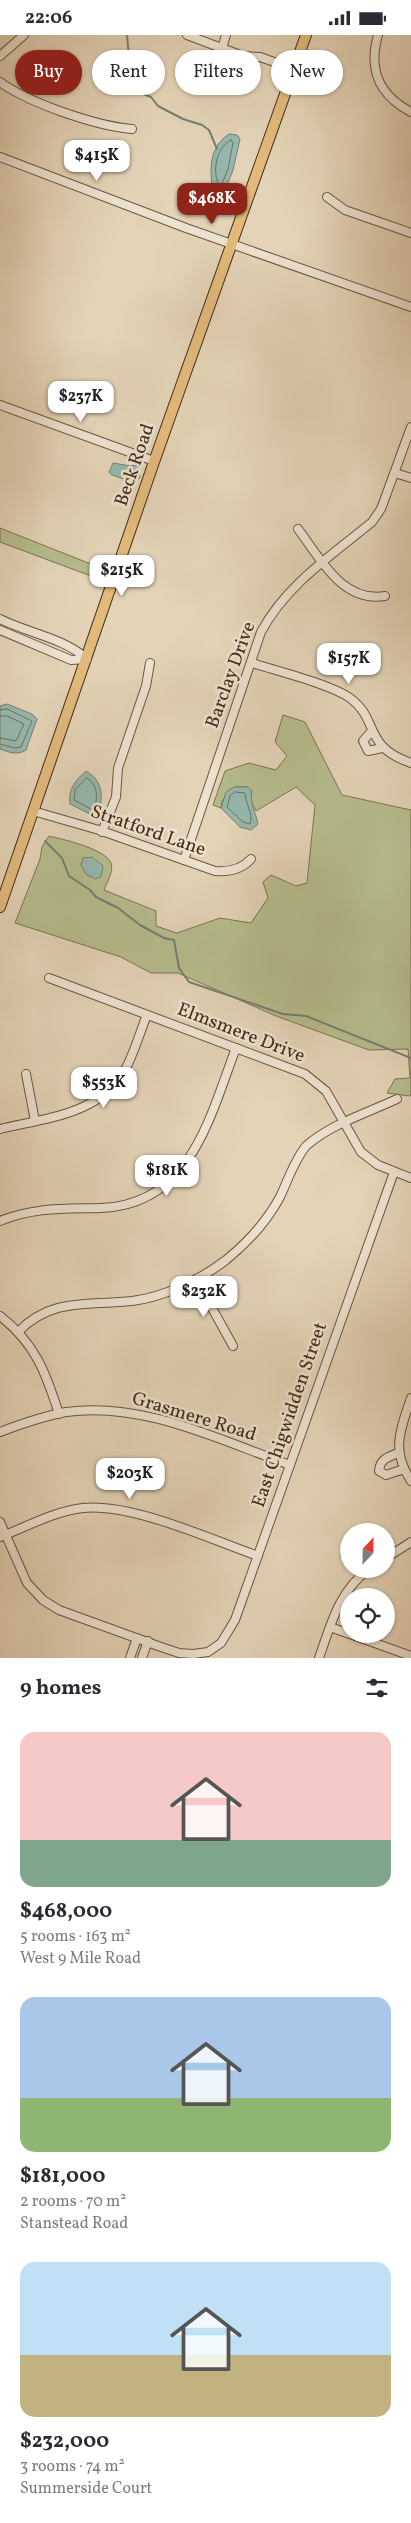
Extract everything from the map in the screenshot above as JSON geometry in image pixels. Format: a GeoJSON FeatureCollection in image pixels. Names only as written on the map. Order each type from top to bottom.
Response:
{"type":"FeatureCollection","features":[{"type":"Feature","properties":{"kind":"main road","name":"Beck Road"},"geometry":{"type":"LineString","coordinates":[[301,50],[306,35]]}},
{"type":"Feature","properties":{"kind":"main road","name":"Beck Road"},"geometry":{"type":"LineString","coordinates":[[1,898],[285,95]]}},
{"type":"Feature","properties":{"kind":"street"},"geometry":{"type":"LineString","coordinates":[[0,56],[24,35]]}},
{"type":"Feature","properties":{"kind":"street"},"geometry":{"type":"LineString","coordinates":[[187,35],[222,48],[271,62]]}},
{"type":"Feature","properties":{"kind":"street"},"geometry":{"type":"LineString","coordinates":[[222,48],[226,35]]}},
{"type":"Feature","properties":{"kind":"street"},"geometry":{"type":"LineString","coordinates":[[378,35],[373,61],[375,71],[386,93],[398,105],[411,111]]}},
{"type":"Feature","properties":{"kind":"street"},"geometry":{"type":"LineString","coordinates":[[0,82],[12,91],[41,102],[112,127],[132,129]]}},
{"type":"Feature","properties":{"kind":"street"},"geometry":{"type":"LineString","coordinates":[[0,157],[231,244],[411,307]]}},
{"type":"Feature","properties":{"kind":"street"},"geometry":{"type":"LineString","coordinates":[[327,197],[345,210],[411,233]]}},
{"type":"Feature","properties":{"kind":"street"},"geometry":{"type":"LineString","coordinates":[[0,405],[154,461]]}},
{"type":"Feature","properties":{"kind":"street","name":"Barclay Drive"},"geometry":{"type":"LineString","coordinates":[[184,860],[261,632],[282,599],[323,562],[372,523],[381,509],[411,427]]}},
{"type":"Feature","properties":{"kind":"street"},"geometry":{"type":"LineString","coordinates":[[395,473],[411,478]]}},
{"type":"Feature","properties":{"kind":"street"},"geometry":{"type":"LineString","coordinates":[[298,529],[346,589],[373,598],[384,596]]}},
{"type":"Feature","properties":{"kind":"street"},"geometry":{"type":"LineString","coordinates":[[0,619],[75,648],[87,659]]}},
{"type":"Feature","properties":{"kind":"street"},"geometry":{"type":"LineString","coordinates":[[0,630],[71,660],[87,659]]}},
{"type":"Feature","properties":{"kind":"street"},"geometry":{"type":"LineString","coordinates":[[102,832],[116,797],[118,768],[146,686],[150,663]]}},
{"type":"Feature","properties":{"kind":"street"},"geometry":{"type":"LineString","coordinates":[[252,663],[321,686],[351,699],[367,719],[371,732],[382,748],[387,753],[411,763]]}},
{"type":"Feature","properties":{"kind":"street"},"geometry":{"type":"LineString","coordinates":[[371,732],[363,741],[368,751],[382,748]]}},
{"type":"Feature","properties":{"kind":"street","name":"Stratford Lane"},"geometry":{"type":"LineString","coordinates":[[33,811],[102,832],[215,871],[225,871],[246,865],[251,859]]}},
{"type":"Feature","properties":{"kind":"street","name":"Elmsmere Drive"},"geometry":{"type":"LineString","coordinates":[[50,978],[305,1074],[326,1091],[361,1151],[378,1165],[411,1178]]}},
{"type":"Feature","properties":{"kind":"street"},"geometry":{"type":"LineString","coordinates":[[0,1129],[80,1109],[97,1101],[112,1088],[127,1067],[147,1015]]}},
{"type":"Feature","properties":{"kind":"street"},"geometry":{"type":"LineString","coordinates":[[0,1221],[16,1214],[47,1208],[103,1208],[132,1203],[155,1192],[175,1177],[199,1145],[236,1048]]}},
{"type":"Feature","properties":{"kind":"street"},"geometry":{"type":"LineString","coordinates":[[26,1074],[35,1121]]}},
{"type":"Feature","properties":{"kind":"street"},"geometry":{"type":"LineString","coordinates":[[18,1332],[36,1316],[63,1306],[78,1303],[133,1301],[171,1290],[196,1279],[226,1260],[254,1234],[271,1212],[306,1146],[344,1123],[397,1099]]}},
{"type":"Feature","properties":{"kind":"street","name":"East Chigwidden Street"},"geometry":{"type":"LineString","coordinates":[[148,1641],[179,1653],[200,1654],[221,1643],[231,1629],[394,1172]]}},
{"type":"Feature","properties":{"kind":"street"},"geometry":{"type":"LineString","coordinates":[[196,1279],[233,1346]]}},
{"type":"Feature","properties":{"kind":"street"},"geometry":{"type":"LineString","coordinates":[[0,1316],[18,1332],[41,1363],[59,1414]]}},
{"type":"Feature","properties":{"kind":"street"},"geometry":{"type":"LineString","coordinates":[[411,1398],[399,1437],[398,1453],[411,1481]]}},
{"type":"Feature","properties":{"kind":"street","name":"Grasmere Road"},"geometry":{"type":"LineString","coordinates":[[0,1432],[59,1414],[87,1411],[142,1415],[290,1465]]}},
{"type":"Feature","properties":{"kind":"street"},"geometry":{"type":"LineString","coordinates":[[398,1453],[384,1459],[379,1464],[379,1471],[386,1475],[404,1469]]}},
{"type":"Feature","properties":{"kind":"street"},"geometry":{"type":"LineString","coordinates":[[3,1536],[68,1511],[81,1508],[109,1508],[147,1517],[258,1556]]}},
{"type":"Feature","properties":{"kind":"street"},"geometry":{"type":"LineString","coordinates":[[0,1523],[3,1536],[24,1576],[43,1600],[59,1610],[148,1641],[142,1658]]}},
{"type":"Feature","properties":{"kind":"street"},"geometry":{"type":"LineString","coordinates":[[395,1552],[411,1542]]}},
{"type":"Feature","properties":{"kind":"street"},"geometry":{"type":"LineString","coordinates":[[319,1658],[341,1598],[357,1578]]}},
{"type":"Feature","properties":{"kind":"street"},"geometry":{"type":"LineString","coordinates":[[330,1627],[411,1656]]}},
{"type":"Feature","properties":{"kind":"street"},"geometry":{"type":"LineString","coordinates":[[130,1658],[137,1638]]}},
{"type":"Feature","properties":{"kind":"green space"},"geometry":{"type":"Polygon","coordinates":[[[0,528],[101,568],[99,579],[0,542],[0,528]]]}},
{"type":"Feature","properties":{"kind":"green space"},"geometry":{"type":"Polygon","coordinates":[[[283,715],[305,722],[342,795],[411,810],[410,1096],[387,1093],[395,1079],[410,1078],[408,1049],[369,1050],[276,1016],[178,973],[151,973],[121,957],[15,923],[40,859],[42,847],[49,836],[83,845],[101,853],[112,866],[110,877],[104,890],[156,911],[156,926],[177,933],[220,918],[251,923],[268,898],[263,882],[271,875],[296,886],[307,883],[315,805],[296,787],[256,811],[250,799],[248,787],[234,787],[222,801],[221,808],[213,805],[225,771],[249,763],[276,770],[287,756],[275,742],[283,715]]]}},
{"type":"Feature","properties":{"kind":"water"},"geometry":{"type":"Polygon","coordinates":[[[229,134],[237,135],[240,139],[233,170],[220,203],[217,203],[214,201],[211,165],[216,148],[221,140],[229,134]]]}},
{"type":"Feature","properties":{"kind":"water"},"geometry":{"type":"Polygon","coordinates":[[[113,463],[130,466],[138,465],[140,478],[133,482],[112,475],[109,472],[113,463]]]}},
{"type":"Feature","properties":{"kind":"water"},"geometry":{"type":"Polygon","coordinates":[[[7,704],[32,714],[37,719],[26,750],[19,753],[0,749],[0,706],[7,704]]]}},
{"type":"Feature","properties":{"kind":"water"},"geometry":{"type":"Polygon","coordinates":[[[86,771],[98,782],[101,792],[100,808],[90,814],[70,804],[70,794],[73,786],[86,771]]]}},
{"type":"Feature","properties":{"kind":"water"},"geometry":{"type":"Polygon","coordinates":[[[234,787],[248,787],[252,791],[252,803],[258,824],[251,830],[240,827],[221,808],[226,792],[234,787]]]}},
{"type":"Feature","properties":{"kind":"water"},"geometry":{"type":"Polygon","coordinates":[[[92,857],[103,866],[101,877],[95,879],[86,874],[81,865],[83,858],[92,857]]]}},
{"type":"Feature","properties":{"kind":"waterway"},"geometry":{"type":"LineString","coordinates":[[127,35],[131,80],[140,93],[151,97],[158,106],[183,119],[202,125],[209,130],[217,149]]}},
{"type":"Feature","properties":{"kind":"waterway"},"geometry":{"type":"LineString","coordinates":[[213,222],[218,202]]}},
{"type":"Feature","properties":{"kind":"waterway"},"geometry":{"type":"LineString","coordinates":[[45,841],[62,858],[69,876],[90,890],[96,897],[118,908],[140,925],[164,938],[174,940],[179,968],[189,982],[283,1014],[306,1016],[411,1058]]}}]}
